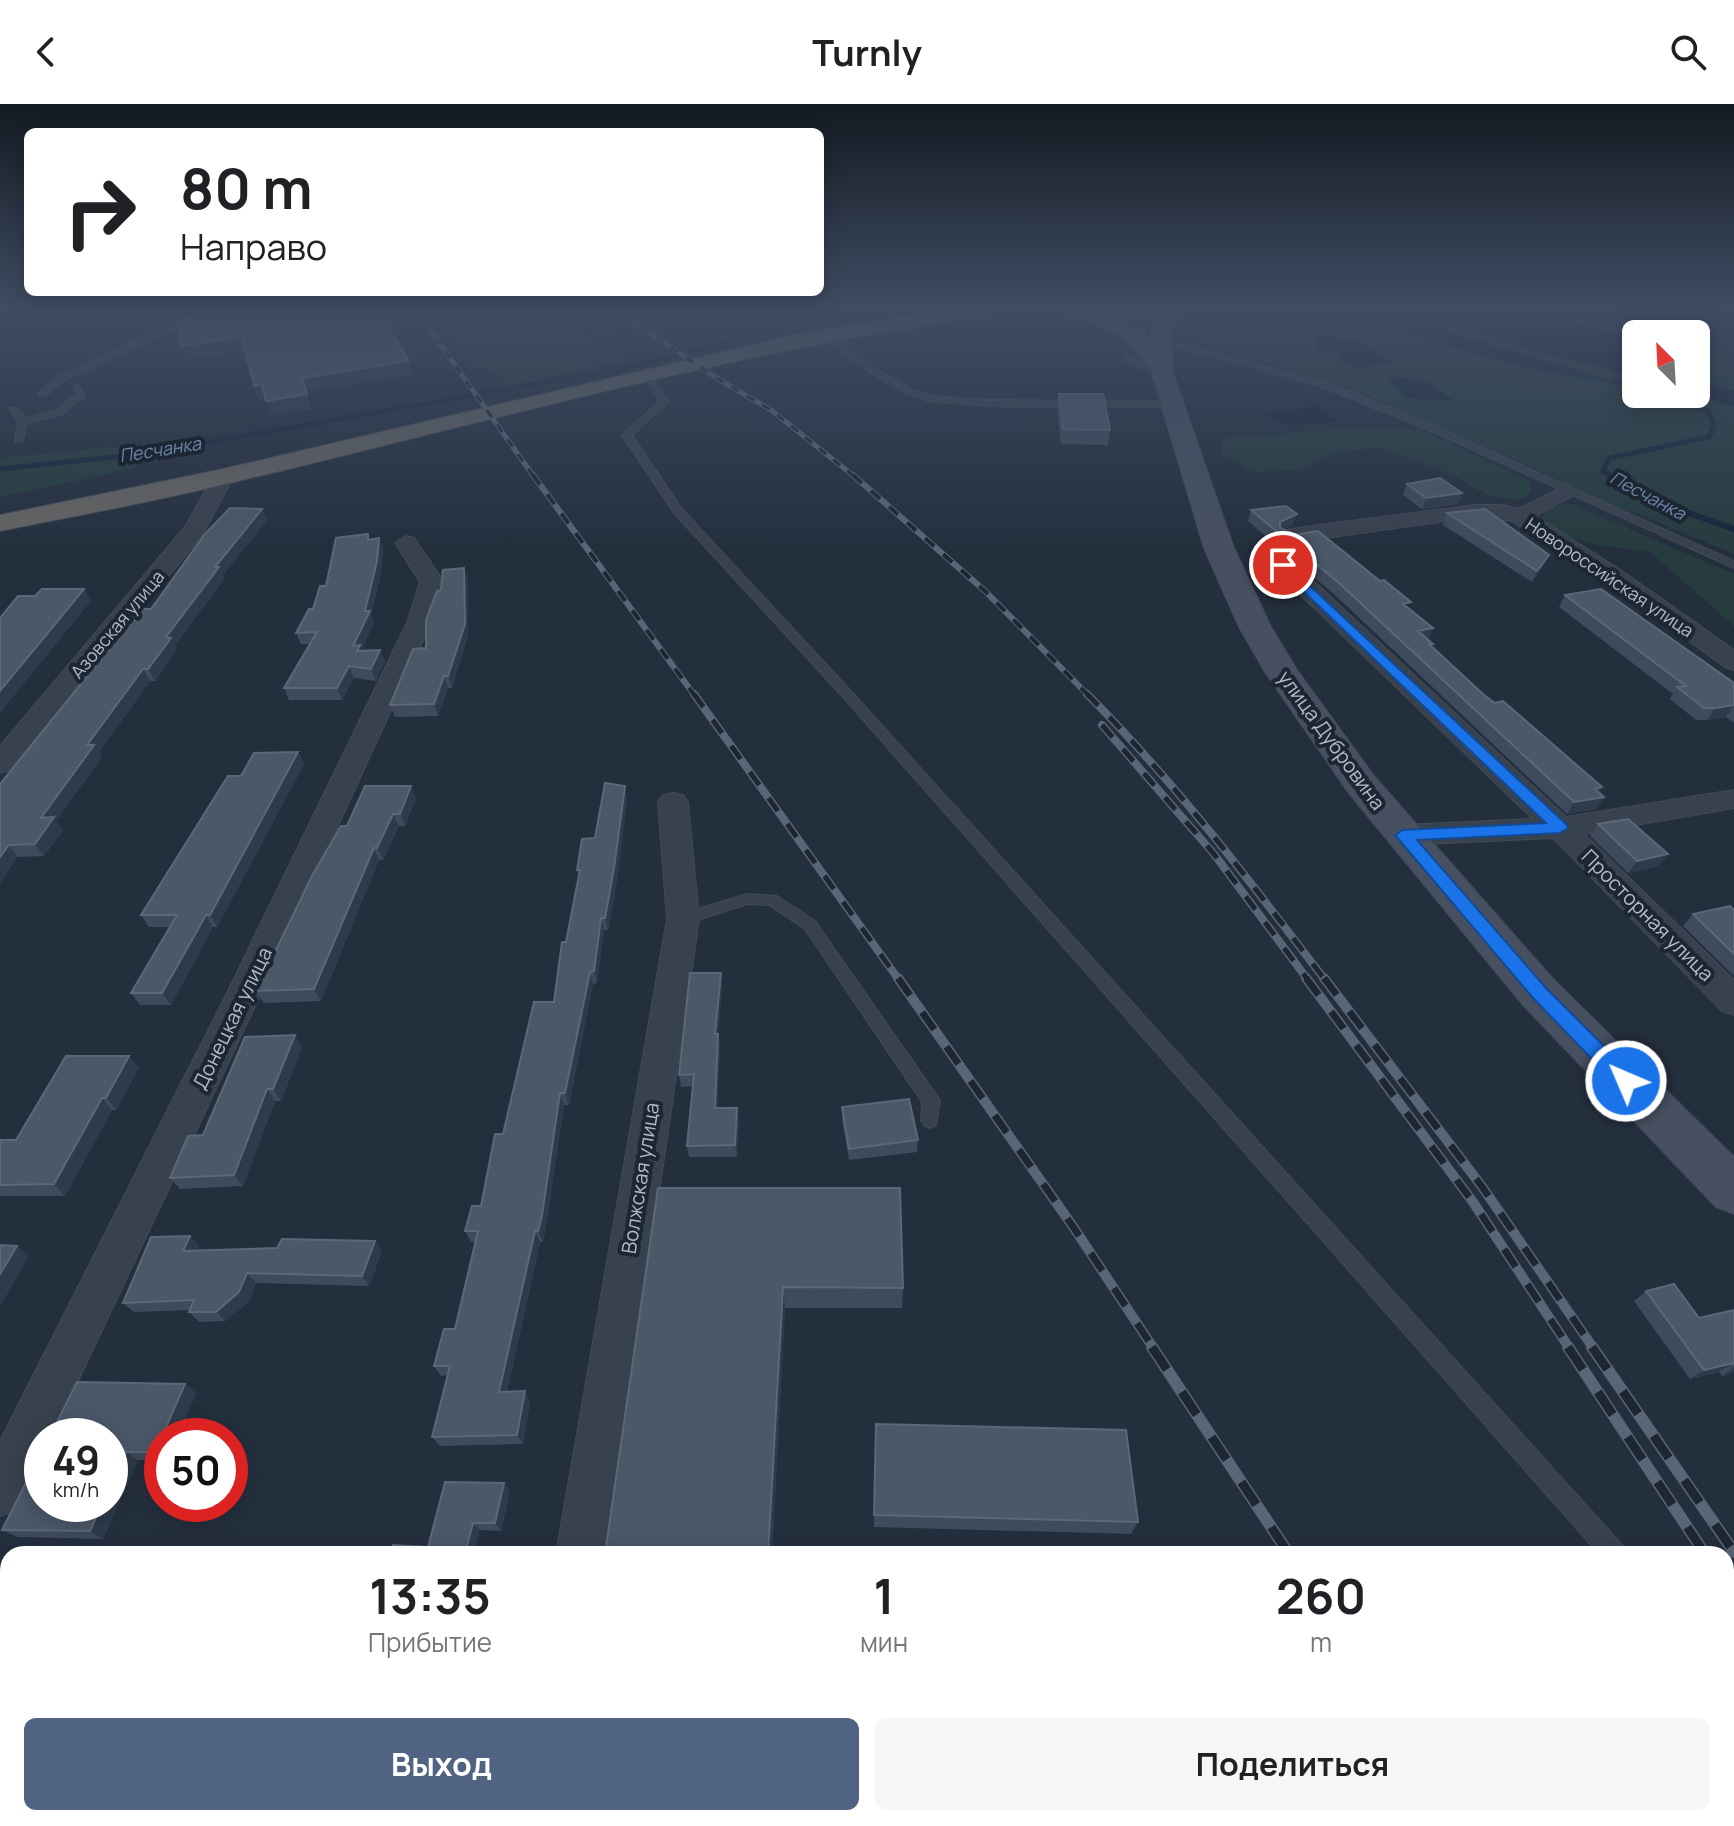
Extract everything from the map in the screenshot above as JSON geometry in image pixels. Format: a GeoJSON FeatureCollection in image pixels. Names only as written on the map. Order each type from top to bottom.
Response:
{"type":"FeatureCollection","features":[{"type":"Feature","properties":{"kind":"highway"},"geometry":{"type":"LineString","coordinates":[[0,523],[223,477],[598,387]]}},
{"type":"Feature","properties":{"kind":"main road","name":"улица Дубровина"},"geometry":{"type":"LineString","coordinates":[[1162,387],[1219,548],[1255,627],[1282,672],[1352,771],[1539,993],[1734,1191]]}},
{"type":"Feature","properties":{"kind":"street","name":"Азовская улица"},"geometry":{"type":"LineString","coordinates":[[0,764],[195,529],[223,477]]}},
{"type":"Feature","properties":{"kind":"street"},"geometry":{"type":"LineString","coordinates":[[1520,516],[1567,491]]}},
{"type":"Feature","properties":{"kind":"street","name":"Новороссийская улица"},"geometry":{"type":"LineString","coordinates":[[1289,536],[1475,511],[1502,511],[1520,516],[1617,578],[1734,662]]}},
{"type":"Feature","properties":{"kind":"street","name":"Донецкая улица"},"geometry":{"type":"LineString","coordinates":[[0,1492],[241,1001],[419,623],[432,582],[406,543]]}},
{"type":"Feature","properties":{"kind":"street","name":"Просторная улица"},"geometry":{"type":"LineString","coordinates":[[1283,565],[1560,828],[1734,1002]]}},
{"type":"Feature","properties":{"kind":"street"},"geometry":{"type":"LineString","coordinates":[[1403,835],[1560,828],[1734,799]]}},
{"type":"Feature","properties":{"kind":"street","name":"Волжская улица"},"geometry":{"type":"LineString","coordinates":[[582,1546],[683,919],[673,802]]}},
{"type":"Feature","properties":{"kind":"lane"},"geometry":{"type":"LineString","coordinates":[[42,394],[50,387]]}},
{"type":"Feature","properties":{"kind":"lane"},"geometry":{"type":"LineString","coordinates":[[656,387],[665,401],[627,435],[678,511],[846,693],[1608,1546]]}},
{"type":"Feature","properties":{"kind":"lane"},"geometry":{"type":"LineString","coordinates":[[906,387],[928,398],[988,403],[1065,387]]}},
{"type":"Feature","properties":{"kind":"lane"},"geometry":{"type":"LineString","coordinates":[[1331,387],[1425,425],[1733,565]]}},
{"type":"Feature","properties":{"kind":"lane"},"geometry":{"type":"LineString","coordinates":[[23,421],[59,412],[82,394],[77,388]]}},
{"type":"Feature","properties":{"kind":"lane"},"geometry":{"type":"LineString","coordinates":[[14,410],[23,421]]}},
{"type":"Feature","properties":{"kind":"lane"},"geometry":{"type":"LineString","coordinates":[[18,440],[23,421]]}},
{"type":"Feature","properties":{"kind":"lane"},"geometry":{"type":"LineString","coordinates":[[683,919],[747,899],[772,900],[810,925],[931,1101],[930,1120]]}},
{"type":"Feature","properties":{"kind":"green space"},"geometry":{"type":"Polygon","coordinates":[[[1349,387],[1622,387],[1622,408],[1710,408],[1710,387],[1734,387],[1734,554],[1591,498],[1551,476],[1349,387]]]}},
{"type":"Feature","properties":{"kind":"green space"},"geometry":{"type":"Polygon","coordinates":[[[1349,428],[1421,429],[1531,482],[1531,493],[1519,500],[1489,496],[1453,475],[1379,447],[1339,452],[1302,469],[1255,472],[1222,455],[1221,439],[1349,428]]]}},
{"type":"Feature","properties":{"kind":"green space"},"geometry":{"type":"Polygon","coordinates":[[[171,442],[131,469],[0,497],[0,458],[171,442]]]}},
{"type":"Feature","properties":{"kind":"green space"},"geometry":{"type":"Polygon","coordinates":[[[1571,504],[1734,574],[1734,626],[1650,552],[1597,545],[1564,536],[1541,519],[1552,506],[1571,504]]]}},
{"type":"Feature","properties":{"kind":"water"},"geometry":{"type":"Polygon","coordinates":[[[1395,387],[1435,387],[1452,400],[1412,399],[1395,387]]]}},
{"type":"Feature","properties":{"kind":"water"},"geometry":{"type":"Polygon","coordinates":[[[1710,387],[1734,391],[1734,407],[1710,399],[1710,387]]]}},
{"type":"Feature","properties":{"kind":"water"},"geometry":{"type":"Polygon","coordinates":[[[1317,406],[1339,421],[1290,424],[1272,420],[1264,414],[1317,406]]]}},
{"type":"Feature","properties":{"kind":"building"},"geometry":{"type":"Polygon","coordinates":[[[263,387],[305,387],[307,394],[266,401],[263,387]]]}},
{"type":"Feature","properties":{"kind":"building"},"geometry":{"type":"Polygon","coordinates":[[[1059,394],[1103,394],[1110,430],[1063,429],[1059,394]]]}},
{"type":"Feature","properties":{"kind":"building"},"geometry":{"type":"Polygon","coordinates":[[[1440,478],[1462,493],[1426,498],[1407,484],[1440,478]]]}},
{"type":"Feature","properties":{"kind":"building"},"geometry":{"type":"Polygon","coordinates":[[[1286,506],[1297,514],[1280,522],[1280,527],[1293,535],[1318,531],[1411,602],[1403,604],[1433,628],[1418,631],[1433,644],[1429,644],[1484,695],[1495,703],[1503,701],[1602,787],[1595,789],[1604,797],[1574,802],[1339,583],[1251,510],[1286,506]]]}},
{"type":"Feature","properties":{"kind":"building"},"geometry":{"type":"Polygon","coordinates":[[[230,508],[262,509],[215,567],[219,567],[166,637],[171,638],[148,669],[143,669],[87,745],[94,745],[41,818],[54,817],[35,844],[9,845],[0,857],[0,784],[110,648],[144,609],[151,609],[205,534],[230,508]]]}},
{"type":"Feature","properties":{"kind":"building"},"geometry":{"type":"Polygon","coordinates":[[[1485,509],[1549,555],[1537,571],[1447,513],[1485,509]]]}},
{"type":"Feature","properties":{"kind":"building"},"geometry":{"type":"Polygon","coordinates":[[[368,534],[368,540],[379,538],[377,561],[365,611],[370,611],[353,646],[360,645],[357,651],[380,650],[371,669],[349,666],[337,688],[284,688],[317,632],[296,633],[309,609],[313,609],[320,586],[326,586],[336,538],[368,534]]]}},
{"type":"Feature","properties":{"kind":"building"},"geometry":{"type":"Polygon","coordinates":[[[464,568],[465,624],[448,676],[444,676],[434,704],[390,705],[413,649],[426,648],[426,620],[437,591],[441,590],[443,570],[464,568]]]}},
{"type":"Feature","properties":{"kind":"building"},"geometry":{"type":"Polygon","coordinates":[[[42,589],[84,589],[0,691],[0,618],[18,596],[35,596],[42,589]]]}},
{"type":"Feature","properties":{"kind":"building"},"geometry":{"type":"Polygon","coordinates":[[[1601,589],[1734,683],[1734,705],[1704,708],[1677,687],[1686,686],[1565,595],[1601,589]]]}},
{"type":"Feature","properties":{"kind":"building"},"geometry":{"type":"Polygon","coordinates":[[[298,752],[210,915],[206,915],[162,993],[131,993],[177,915],[141,915],[228,776],[241,776],[254,753],[298,752]]]}},
{"type":"Feature","properties":{"kind":"building"},"geometry":{"type":"Polygon","coordinates":[[[605,783],[625,786],[614,868],[565,1093],[560,1093],[542,1215],[538,1231],[535,1231],[499,1392],[525,1391],[517,1435],[432,1437],[450,1366],[434,1366],[444,1329],[455,1329],[478,1231],[465,1231],[472,1206],[481,1206],[495,1134],[503,1134],[534,1002],[554,1002],[562,942],[566,942],[580,870],[577,870],[582,839],[595,838],[605,783]]]}},
{"type":"Feature","properties":{"kind":"building"},"geometry":{"type":"Polygon","coordinates":[[[365,786],[411,786],[400,814],[393,814],[377,848],[374,848],[314,989],[256,991],[313,874],[341,826],[347,826],[365,786]]]}},
{"type":"Feature","properties":{"kind":"building"},"geometry":{"type":"Polygon","coordinates":[[[1628,819],[1668,854],[1637,861],[1598,824],[1628,819]]]}},
{"type":"Feature","properties":{"kind":"building"},"geometry":{"type":"Polygon","coordinates":[[[1730,906],[1734,910],[1734,954],[1693,914],[1730,906]]]}},
{"type":"Feature","properties":{"kind":"building"},"geometry":{"type":"Polygon","coordinates":[[[690,973],[721,973],[715,1034],[718,1034],[715,1108],[737,1108],[735,1145],[687,1146],[694,1074],[679,1075],[690,973]]]}},
{"type":"Feature","properties":{"kind":"building"},"geometry":{"type":"Polygon","coordinates":[[[295,1035],[273,1089],[267,1089],[234,1175],[170,1178],[188,1136],[203,1135],[245,1037],[295,1035]]]}},
{"type":"Feature","properties":{"kind":"building"},"geometry":{"type":"Polygon","coordinates":[[[66,1056],[129,1056],[54,1184],[0,1185],[0,1140],[16,1140],[66,1056]]]}},
{"type":"Feature","properties":{"kind":"building"},"geometry":{"type":"Polygon","coordinates":[[[909,1099],[918,1140],[849,1149],[842,1107],[909,1099]]]}},
{"type":"Feature","properties":{"kind":"building"},"geometry":{"type":"Polygon","coordinates":[[[658,1188],[900,1188],[903,1288],[783,1287],[768,1546],[606,1546],[658,1188]]]}},
{"type":"Feature","properties":{"kind":"building"},"geometry":{"type":"Polygon","coordinates":[[[190,1236],[183,1251],[277,1248],[282,1239],[375,1241],[362,1276],[247,1273],[239,1292],[216,1312],[189,1312],[194,1300],[123,1303],[151,1237],[190,1236]]]}},
{"type":"Feature","properties":{"kind":"building"},"geometry":{"type":"Polygon","coordinates":[[[0,1245],[17,1246],[0,1274],[0,1245]]]}},
{"type":"Feature","properties":{"kind":"building"},"geometry":{"type":"Polygon","coordinates":[[[1674,1284],[1699,1318],[1734,1310],[1734,1364],[1704,1370],[1646,1291],[1674,1284]]]}},
{"type":"Feature","properties":{"kind":"building"},"geometry":{"type":"Polygon","coordinates":[[[77,1382],[185,1384],[170,1418],[144,1418],[144,1452],[128,1452],[128,1418],[59,1418],[77,1382]]]}},
{"type":"Feature","properties":{"kind":"building"},"geometry":{"type":"Polygon","coordinates":[[[876,1424],[1126,1430],[1138,1522],[874,1515],[876,1424]]]}},
{"type":"Feature","properties":{"kind":"building"},"geometry":{"type":"Polygon","coordinates":[[[445,1482],[504,1483],[495,1523],[473,1523],[467,1546],[428,1546],[445,1482]]]}},
{"type":"Feature","properties":{"kind":"building"},"geometry":{"type":"Polygon","coordinates":[[[24,1487],[24,1522],[94,1522],[90,1531],[2,1530],[24,1487]]]}},
{"type":"Feature","properties":{"kind":"waterway","name":"Песчанка"},"geometry":{"type":"LineString","coordinates":[[0,469],[143,454],[516,387]]}},
{"type":"Feature","properties":{"kind":"waterway","name":"Песчанка"},"geometry":{"type":"LineString","coordinates":[[1613,477],[1603,471],[1609,458],[1709,437],[1714,426],[1709,412],[1700,408]]}},
{"type":"Feature","properties":{"kind":"waterway","name":"Песчанка"},"geometry":{"type":"LineString","coordinates":[[1609,475],[1666,505],[1734,529]]}},
{"type":"Feature","properties":{"kind":"railway"},"geometry":{"type":"LineString","coordinates":[[471,387],[534,477]]}},
{"type":"Feature","properties":{"kind":"railway"},"geometry":{"type":"LineString","coordinates":[[732,387],[771,410],[855,477]]}},
{"type":"Feature","properties":{"kind":"railway"},"geometry":{"type":"LineString","coordinates":[[533,475],[695,696]]}},
{"type":"Feature","properties":{"kind":"railway"},"geometry":{"type":"LineString","coordinates":[[853,475],[985,591],[1089,696]]}},
{"type":"Feature","properties":{"kind":"railway"},"geometry":{"type":"LineString","coordinates":[[694,694],[899,980]]}},
{"type":"Feature","properties":{"kind":"railway"},"geometry":{"type":"LineString","coordinates":[[1087,694],[1181,797],[1325,980]]}},
{"type":"Feature","properties":{"kind":"railway"},"geometry":{"type":"LineString","coordinates":[[1102,725],[1214,854],[1308,980]]}},
{"type":"Feature","properties":{"kind":"railway"},"geometry":{"type":"LineString","coordinates":[[898,978],[1074,1228],[1154,1349]]}},
{"type":"Feature","properties":{"kind":"railway"},"geometry":{"type":"LineString","coordinates":[[1306,978],[1473,1202],[1570,1349]]}},
{"type":"Feature","properties":{"kind":"railway"},"geometry":{"type":"LineString","coordinates":[[1324,978],[1483,1188],[1594,1349]]}},
{"type":"Feature","properties":{"kind":"railway"},"geometry":{"type":"LineString","coordinates":[[1152,1347],[1284,1546]]}},
{"type":"Feature","properties":{"kind":"railway"},"geometry":{"type":"LineString","coordinates":[[1568,1347],[1700,1546]]}},
{"type":"Feature","properties":{"kind":"railway"},"geometry":{"type":"LineString","coordinates":[[1592,1347],[1730,1546]]}},
{"type":"Feature","properties":{"kind":"route"},"geometry":{"type":"LineString","coordinates":[[1283,565],[1560,828],[1403,835],[1539,993],[1626,1081]]}}]}
